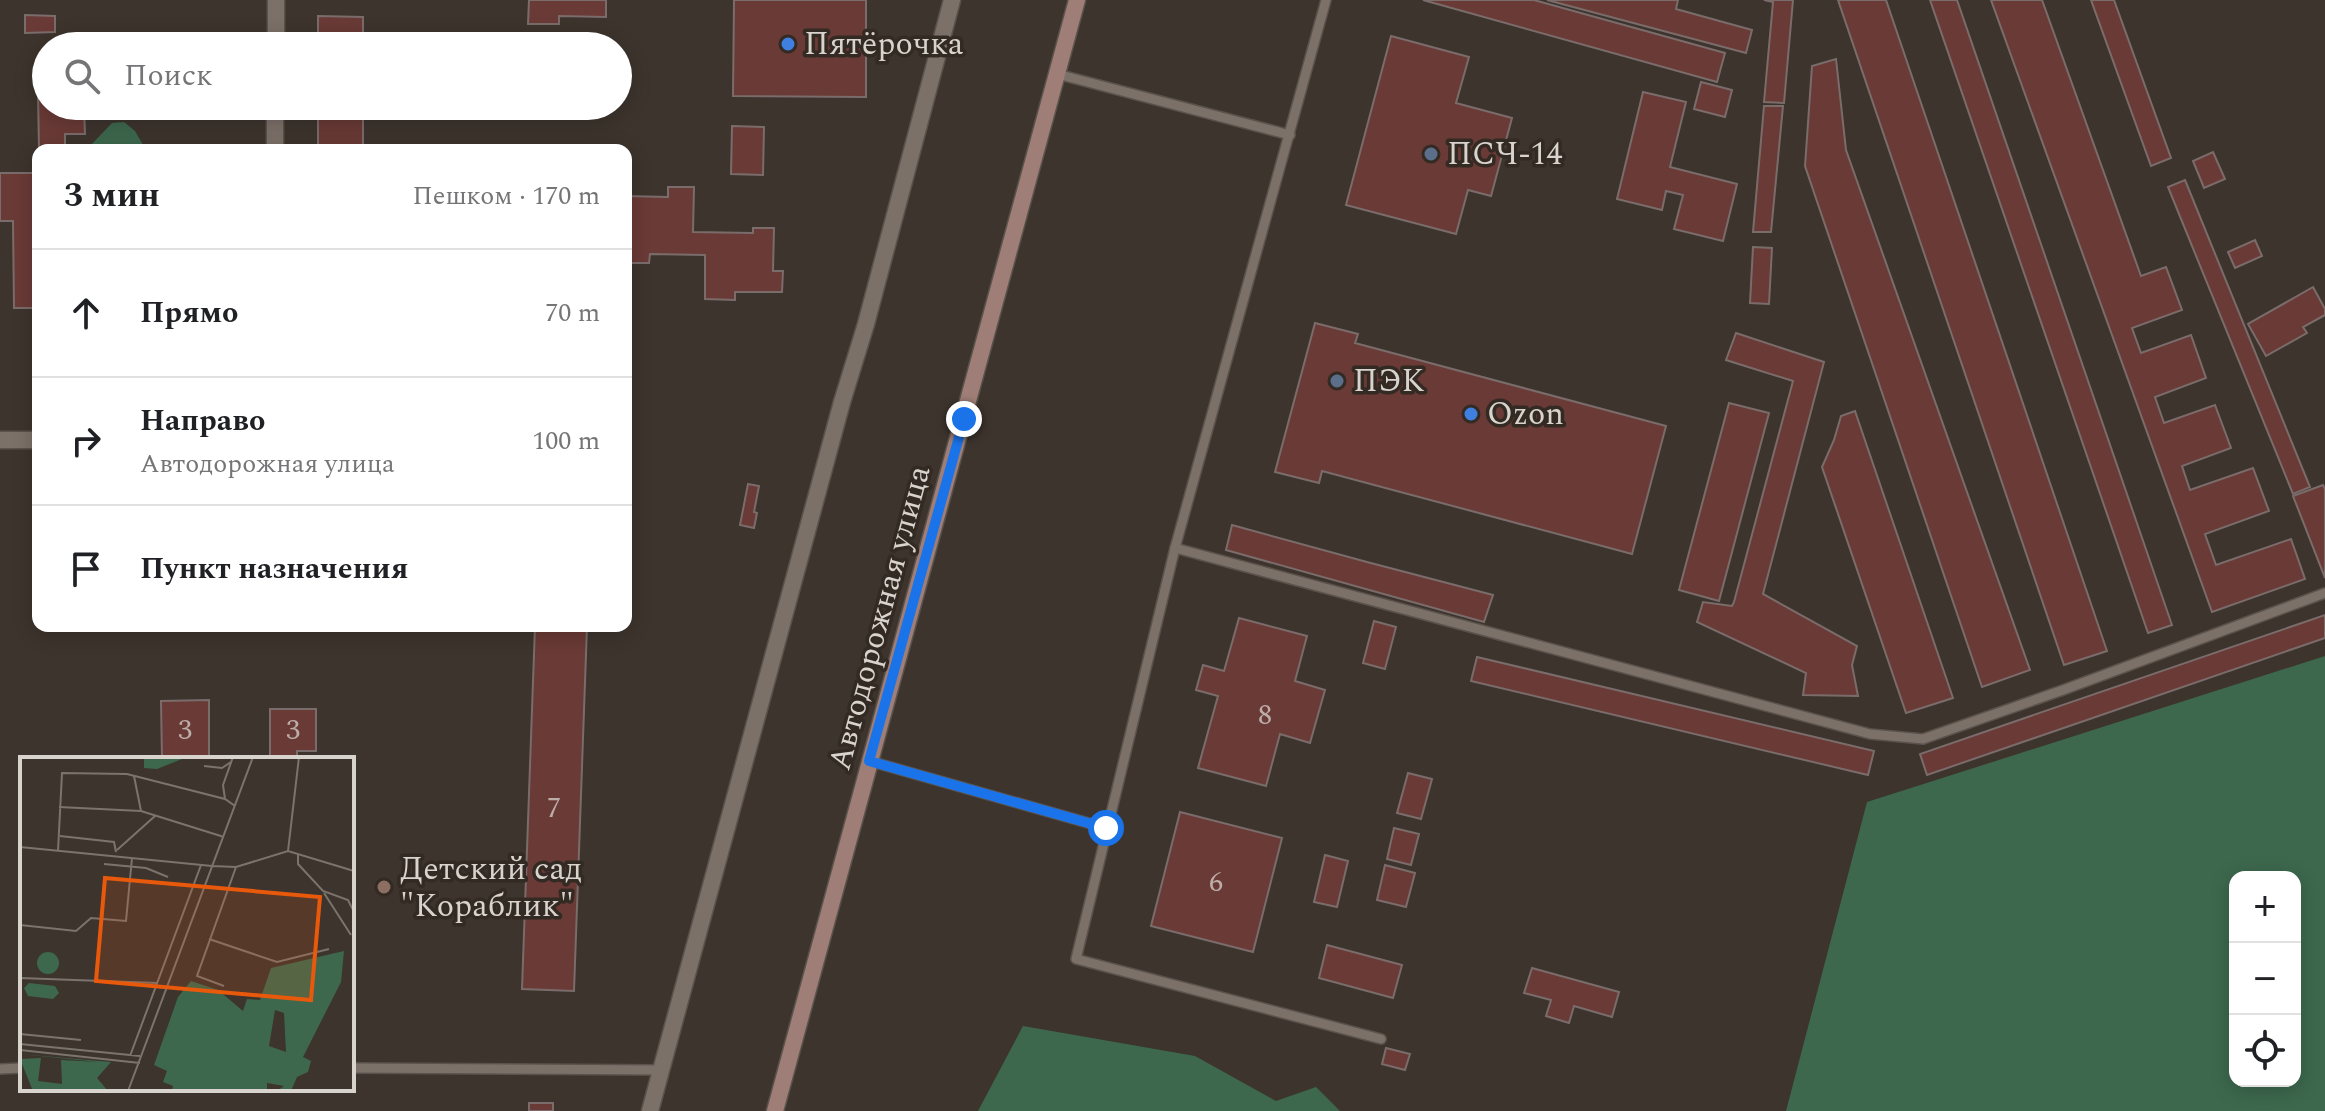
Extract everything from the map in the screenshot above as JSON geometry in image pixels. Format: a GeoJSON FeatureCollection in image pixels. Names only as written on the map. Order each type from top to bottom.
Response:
{"type":"FeatureCollection","features":[{"type":"Feature","properties":{"kind":"main road","name":"Автодорожная улица"},"geometry":{"type":"LineString","coordinates":[[775,1111],[1077,0]]}},
{"type":"Feature","properties":{"kind":"street"},"geometry":{"type":"LineString","coordinates":[[276,0],[276,32]]}},
{"type":"Feature","properties":{"kind":"street"},"geometry":{"type":"LineString","coordinates":[[650,1111],[952,0]]}},
{"type":"Feature","properties":{"kind":"street"},"geometry":{"type":"LineString","coordinates":[[275,120],[275,144]]}},
{"type":"Feature","properties":{"kind":"street"},"geometry":{"type":"LineString","coordinates":[[0,440],[32,440]]}},
{"type":"Feature","properties":{"kind":"lane"},"geometry":{"type":"LineString","coordinates":[[1326,0],[1175,548],[1076,959],[1381,1039]]}},
{"type":"Feature","properties":{"kind":"lane"},"geometry":{"type":"LineString","coordinates":[[1057,74],[1290,135]]}},
{"type":"Feature","properties":{"kind":"lane"},"geometry":{"type":"LineString","coordinates":[[1175,548],[1870,734],[1923,739],[2038,700],[2325,593]]}},
{"type":"Feature","properties":{"kind":"lane"},"geometry":{"type":"LineString","coordinates":[[869,761],[1106,828]]}},
{"type":"Feature","properties":{"kind":"lane"},"geometry":{"type":"LineString","coordinates":[[0,1069],[20,1068]]}},
{"type":"Feature","properties":{"kind":"lane"},"geometry":{"type":"LineString","coordinates":[[354,1068],[663,1070]]}},
{"type":"Feature","properties":{"kind":"green space"},"geometry":{"type":"Polygon","coordinates":[[[124,122],[135,131],[143,144],[92,144],[112,123],[124,122]]]}},
{"type":"Feature","properties":{"kind":"green space"},"geometry":{"type":"Polygon","coordinates":[[[2325,656],[2325,1111],[1786,1111],[1867,802],[2325,656]]]}},
{"type":"Feature","properties":{"kind":"green space"},"geometry":{"type":"Polygon","coordinates":[[[1023,1026],[1195,1056],[1276,1101],[1316,1087],[1340,1111],[978,1111],[1023,1026]]]}},
{"type":"Feature","properties":{"kind":"building"},"geometry":{"type":"Polygon","coordinates":[[[529,0],[606,0],[606,17],[559,16],[559,24],[528,24],[529,0]]]}},
{"type":"Feature","properties":{"kind":"building"},"geometry":{"type":"Polygon","coordinates":[[[734,0],[866,0],[866,97],[733,96],[734,0]]]}},
{"type":"Feature","properties":{"kind":"building"},"geometry":{"type":"Polygon","coordinates":[[[1423,0],[1534,0],[1725,53],[1717,82],[1423,0]]]}},
{"type":"Feature","properties":{"kind":"building"},"geometry":{"type":"Polygon","coordinates":[[[1547,0],[1678,0],[1676,9],[1752,30],[1746,53],[1547,0]]]}},
{"type":"Feature","properties":{"kind":"building"},"geometry":{"type":"Polygon","coordinates":[[[1764,0],[1793,0],[1784,103],[1764,102],[1773,2],[1764,0]]]}},
{"type":"Feature","properties":{"kind":"building"},"geometry":{"type":"Polygon","coordinates":[[[1838,0],[1886,0],[2107,651],[2064,665],[1838,0]]]}},
{"type":"Feature","properties":{"kind":"building"},"geometry":{"type":"Polygon","coordinates":[[[1930,0],[1957,0],[2172,625],[2148,633],[1930,0]]]}},
{"type":"Feature","properties":{"kind":"building"},"geometry":{"type":"Polygon","coordinates":[[[1991,0],[2042,0],[2141,276],[2166,267],[2182,310],[2132,328],[2141,353],[2191,335],[2206,378],[2155,397],[2164,423],[2215,405],[2231,448],[2182,466],[2190,490],[2253,468],[2269,511],[2205,534],[2216,565],[2291,539],[2305,579],[2212,612],[1991,0]]]}},
{"type":"Feature","properties":{"kind":"building"},"geometry":{"type":"Polygon","coordinates":[[[2091,0],[2114,0],[2171,158],[2151,166],[2091,0]]]}},
{"type":"Feature","properties":{"kind":"building"},"geometry":{"type":"Polygon","coordinates":[[[25,15],[55,16],[55,32],[25,33],[25,15]]]}},
{"type":"Feature","properties":{"kind":"building"},"geometry":{"type":"Polygon","coordinates":[[[318,16],[363,17],[363,32],[318,32],[318,16]]]}},
{"type":"Feature","properties":{"kind":"building","name":"ПСЧ-14"},"geometry":{"type":"Polygon","coordinates":[[[1391,36],[1469,57],[1456,103],[1512,118],[1491,196],[1468,190],[1456,234],[1346,205],[1391,36]]]}},
{"type":"Feature","properties":{"kind":"building"},"geometry":{"type":"Polygon","coordinates":[[[1836,59],[1846,150],[2030,670],[1982,687],[1805,166],[1812,66],[1836,59]]]}},
{"type":"Feature","properties":{"kind":"building"},"geometry":{"type":"Polygon","coordinates":[[[1701,82],[1732,90],[1725,117],[1694,109],[1701,82]]]}},
{"type":"Feature","properties":{"kind":"building"},"geometry":{"type":"Polygon","coordinates":[[[1643,92],[1686,102],[1670,167],[1737,184],[1723,241],[1674,229],[1683,195],[1666,191],[1662,210],[1617,199],[1643,92]]]}},
{"type":"Feature","properties":{"kind":"building"},"geometry":{"type":"Polygon","coordinates":[[[1764,106],[1783,106],[1771,232],[1753,232],[1764,106]]]}},
{"type":"Feature","properties":{"kind":"building"},"geometry":{"type":"Polygon","coordinates":[[[38,120],[84,120],[85,134],[65,134],[65,144],[39,144],[38,120]]]}},
{"type":"Feature","properties":{"kind":"building"},"geometry":{"type":"Polygon","coordinates":[[[318,120],[363,120],[363,144],[318,144],[318,120]]]}},
{"type":"Feature","properties":{"kind":"building"},"geometry":{"type":"Polygon","coordinates":[[[732,126],[764,127],[763,175],[731,174],[732,126]]]}},
{"type":"Feature","properties":{"kind":"building"},"geometry":{"type":"Polygon","coordinates":[[[2213,152],[2225,179],[2204,188],[2193,161],[2213,152]]]}},
{"type":"Feature","properties":{"kind":"building"},"geometry":{"type":"Polygon","coordinates":[[[0,173],[32,173],[32,308],[14,308],[13,221],[0,221],[0,173]]]}},
{"type":"Feature","properties":{"kind":"building"},"geometry":{"type":"Polygon","coordinates":[[[2185,180],[2310,487],[2293,494],[2168,187],[2185,180]]]}},
{"type":"Feature","properties":{"kind":"building"},"geometry":{"type":"Polygon","coordinates":[[[668,187],[694,187],[693,232],[753,233],[753,228],[774,228],[773,271],[783,271],[782,292],[735,292],[735,300],[705,299],[705,255],[650,254],[649,263],[632,263],[632,196],[668,197],[668,187]]]}},
{"type":"Feature","properties":{"kind":"building"},"geometry":{"type":"Polygon","coordinates":[[[2255,240],[2262,256],[2235,268],[2228,252],[2255,240]]]}},
{"type":"Feature","properties":{"kind":"building"},"geometry":{"type":"Polygon","coordinates":[[[1753,247],[1772,248],[1769,304],[1750,303],[1753,247]]]}},
{"type":"Feature","properties":{"kind":"building"},"geometry":{"type":"Polygon","coordinates":[[[2313,287],[2325,315],[2303,327],[2307,333],[2266,356],[2248,324],[2313,287]]]}},
{"type":"Feature","properties":{"kind":"building"},"geometry":{"type":"Polygon","coordinates":[[[1315,323],[1358,334],[1355,343],[1666,426],[1632,554],[1322,471],[1319,483],[1275,472],[1315,323]]]}},
{"type":"Feature","properties":{"kind":"building"},"geometry":{"type":"Polygon","coordinates":[[[1736,333],[1824,362],[1763,594],[1857,646],[1852,665],[1858,696],[1803,695],[1806,673],[1697,622],[1703,602],[1732,606],[1734,602],[1793,381],[1726,360],[1736,333]]]}},
{"type":"Feature","properties":{"kind":"building"},"geometry":{"type":"Polygon","coordinates":[[[1729,403],[1769,413],[1719,601],[1679,590],[1729,403]]]}},
{"type":"Feature","properties":{"kind":"building"},"geometry":{"type":"Polygon","coordinates":[[[1855,411],[1953,698],[1906,713],[1822,467],[1841,416],[1855,411]]]}},
{"type":"Feature","properties":{"kind":"building"},"geometry":{"type":"Polygon","coordinates":[[[748,484],[759,486],[754,528],[740,525],[748,484]]]}},
{"type":"Feature","properties":{"kind":"building"},"geometry":{"type":"Polygon","coordinates":[[[2323,485],[2325,489],[2325,578],[2293,496],[2323,485]]]}},
{"type":"Feature","properties":{"kind":"building"},"geometry":{"type":"Polygon","coordinates":[[[1232,525],[1493,595],[1484,622],[1226,550],[1232,525]]]}},
{"type":"Feature","properties":{"kind":"building"},"geometry":{"type":"Polygon","coordinates":[[[2325,615],[2325,638],[1927,775],[1920,754],[2325,615]]]}},
{"type":"Feature","properties":{"kind":"building"},"geometry":{"type":"Polygon","coordinates":[[[1239,618],[1307,636],[1295,681],[1325,690],[1310,743],[1280,734],[1266,786],[1198,768],[1218,696],[1196,690],[1203,665],[1224,671],[1239,618]]]}},
{"type":"Feature","properties":{"kind":"building"},"geometry":{"type":"Polygon","coordinates":[[[1374,621],[1396,627],[1385,669],[1363,663],[1374,621]]]}},
{"type":"Feature","properties":{"kind":"building"},"geometry":{"type":"Polygon","coordinates":[[[535,632],[587,632],[574,991],[522,989],[535,632]]]}},
{"type":"Feature","properties":{"kind":"building"},"geometry":{"type":"Polygon","coordinates":[[[1477,657],[1874,751],[1868,775],[1471,681],[1477,657]]]}},
{"type":"Feature","properties":{"kind":"building"},"geometry":{"type":"Polygon","coordinates":[[[209,700],[209,757],[162,757],[161,701],[209,700]]]}},
{"type":"Feature","properties":{"kind":"building"},"geometry":{"type":"Polygon","coordinates":[[[270,709],[316,709],[316,751],[297,751],[297,757],[270,757],[270,709]]]}},
{"type":"Feature","properties":{"kind":"building"},"geometry":{"type":"Polygon","coordinates":[[[1408,773],[1432,779],[1421,819],[1397,813],[1408,773]]]}},
{"type":"Feature","properties":{"kind":"building"},"geometry":{"type":"Polygon","coordinates":[[[1180,812],[1282,838],[1253,952],[1151,926],[1180,812]]]}},
{"type":"Feature","properties":{"kind":"building"},"geometry":{"type":"Polygon","coordinates":[[[1394,828],[1419,834],[1411,865],[1387,859],[1394,828]]]}},
{"type":"Feature","properties":{"kind":"building"},"geometry":{"type":"Polygon","coordinates":[[[1325,855],[1348,861],[1337,907],[1314,902],[1325,855]]]}},
{"type":"Feature","properties":{"kind":"building"},"geometry":{"type":"Polygon","coordinates":[[[1385,865],[1415,873],[1406,907],[1377,900],[1385,865]]]}},
{"type":"Feature","properties":{"kind":"building"},"geometry":{"type":"Polygon","coordinates":[[[1327,945],[1402,965],[1393,998],[1319,978],[1327,945]]]}},
{"type":"Feature","properties":{"kind":"building"},"geometry":{"type":"Polygon","coordinates":[[[1532,968],[1619,992],[1612,1017],[1574,1006],[1569,1023],[1546,1016],[1551,1000],[1524,993],[1532,968]]]}},
{"type":"Feature","properties":{"kind":"building"},"geometry":{"type":"Polygon","coordinates":[[[1386,1048],[1410,1054],[1405,1070],[1382,1064],[1386,1048]]]}},
{"type":"Feature","properties":{"kind":"building"},"geometry":{"type":"Polygon","coordinates":[[[529,1103],[553,1103],[553,1111],[529,1111],[529,1103]]]}},
{"type":"Feature","properties":{"kind":"place","name":"Пятёрочка"},"geometry":{"type":"Point","coordinates":[788,44]}},
{"type":"Feature","properties":{"kind":"place","name":"ПСЧ-14"},"geometry":{"type":"Point","coordinates":[1431,154]}},
{"type":"Feature","properties":{"kind":"place","name":"ПЭК"},"geometry":{"type":"Point","coordinates":[1337,381]}},
{"type":"Feature","properties":{"kind":"place","name":"Ozon"},"geometry":{"type":"Point","coordinates":[1471,414]}},
{"type":"Feature","properties":{"kind":"place","name":"Детский сад \"Кораблик\""},"geometry":{"type":"Point","coordinates":[384,887]}},
{"type":"Feature","properties":{"kind":"route"},"geometry":{"type":"LineString","coordinates":[[964,419],[869,761],[1106,828]]}}]}
